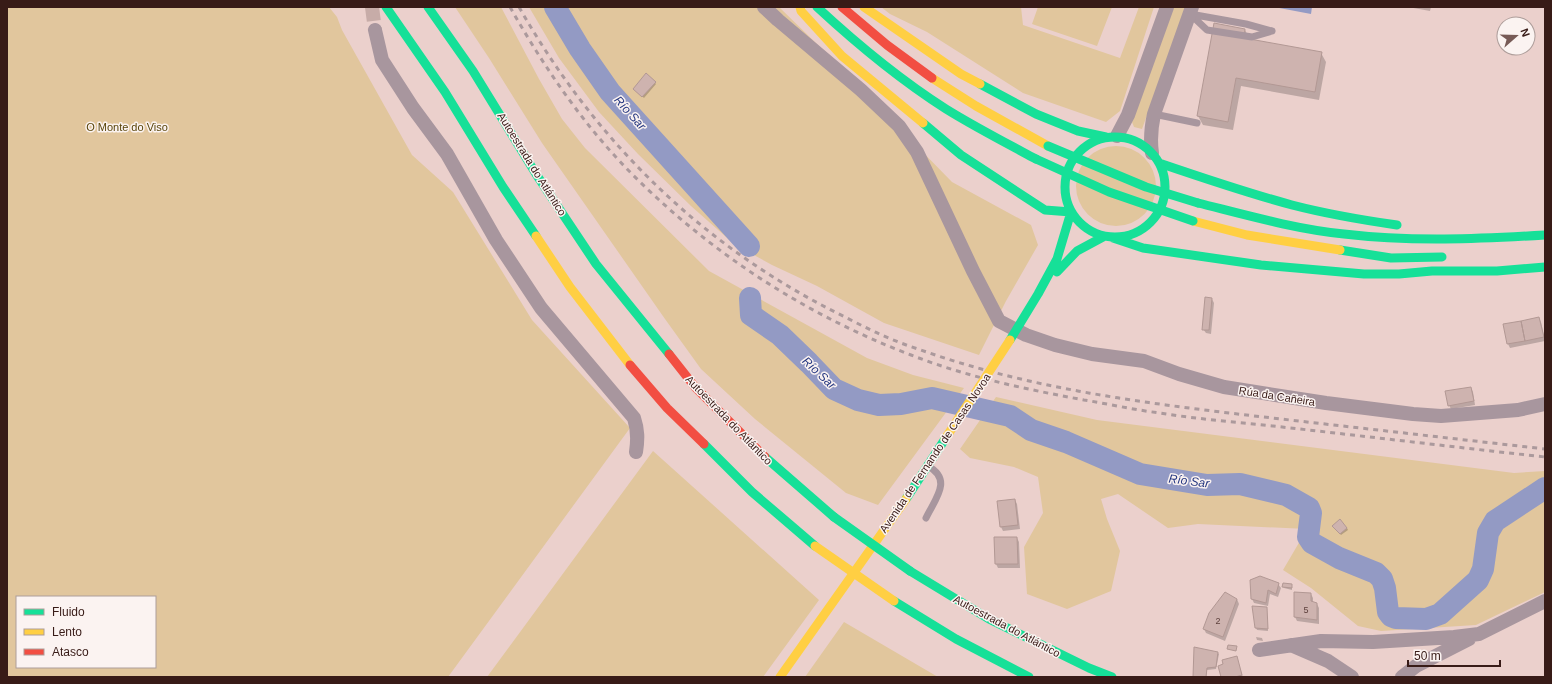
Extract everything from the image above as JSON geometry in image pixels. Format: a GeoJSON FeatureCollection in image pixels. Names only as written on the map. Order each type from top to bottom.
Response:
{"type":"FeatureCollection","features":[{"type":"Feature","properties":{"kind":"main road"},"geometry":{"type":"LineString","coordinates":[[386,7],[445,92],[503,187],[570,287],[625,360],[667,408],[747,487],[815,546],[894,601],[956,639],[1029,677]]}},
{"type":"Feature","properties":{"kind":"main road","name":"Autoestrada do Atlántico"},"geometry":{"type":"LineString","coordinates":[[428,7],[473,71],[536,174],[596,264],[695,387],[755,449],[834,517],[910,571],[989,619],[1089,668],[1112,677]]}},
{"type":"Feature","properties":{"kind":"main road"},"geometry":{"type":"LineString","coordinates":[[800,7],[801,11],[842,56],[961,155],[1046,210],[1071,212]]}},
{"type":"Feature","properties":{"kind":"main road"},"geometry":{"type":"LineString","coordinates":[[817,7],[866,52],[918,91],[966,122],[1036,159],[1109,192],[1193,221],[1246,235],[1391,258],[1432,271]]}},
{"type":"Feature","properties":{"kind":"main road"},"geometry":{"type":"LineString","coordinates":[[842,7],[886,45],[934,80],[992,116],[1048,146],[1146,186],[1198,203],[1262,219],[1342,234],[1396,239],[1545,235]]}},
{"type":"Feature","properties":{"kind":"main road"},"geometry":{"type":"LineString","coordinates":[[864,7],[968,77],[1036,114],[1078,131],[1130,139],[1142,145],[1156,158],[1229,187],[1279,202],[1346,217],[1413,229],[1429,239]]}},
{"type":"Feature","properties":{"kind":"main road"},"geometry":{"type":"LineString","coordinates":[[1112,137],[1090,143],[1077,153],[1068,167],[1064,184],[1066,201],[1071,212],[1082,225],[1092,232],[1103,236],[1143,248],[1261,266],[1364,274],[1399,274],[1432,271],[1497,272],[1545,267]]}},
{"type":"Feature","properties":{"kind":"main road"},"geometry":{"type":"LineString","coordinates":[[1113,238],[1128,236],[1142,230],[1154,220],[1161,207],[1165,192],[1165,184],[1164,177],[1156,158]]}},
{"type":"Feature","properties":{"kind":"main road","name":"Avenida de Fernando de Casas Novoa"},"geometry":{"type":"LineString","coordinates":[[780,677],[904,503],[1013,335],[1038,294],[1059,253],[1071,212]]}},
{"type":"Feature","properties":{"kind":"main road","name":"Avenida de Fernando de Casas Novoa"},"geometry":{"type":"LineString","coordinates":[[1038,294],[1074,252],[1085,244],[1103,236]]}},
{"type":"Feature","properties":{"kind":"main road"},"geometry":{"type":"LineString","coordinates":[[1391,258],[1452,257]]}},
{"type":"Feature","properties":{"kind":"street","name":"Rúa da Cañeira"},"geometry":{"type":"LineString","coordinates":[[764,7],[861,90],[899,126],[917,152],[973,271],[999,321],[1013,335],[1092,354],[1144,361],[1179,374],[1224,387],[1326,403],[1441,416],[1518,410],[1545,404]]}},
{"type":"Feature","properties":{"kind":"street"},"geometry":{"type":"LineString","coordinates":[[1112,137],[1128,115],[1167,7]]}},
{"type":"Feature","properties":{"kind":"street"},"geometry":{"type":"LineString","coordinates":[[1156,158],[1150,141],[1151,125],[1191,10]]}},
{"type":"Feature","properties":{"kind":"street"},"geometry":{"type":"LineString","coordinates":[[375,30],[382,60],[413,108],[447,154],[496,240],[541,308],[634,418],[638,428],[636,452]]}},
{"type":"Feature","properties":{"kind":"street"},"geometry":{"type":"LineString","coordinates":[[1402,677],[1416,666],[1545,601]]}},
{"type":"Feature","properties":{"kind":"street"},"geometry":{"type":"LineString","coordinates":[[1259,650],[1321,641],[1374,642],[1479,634]]}},
{"type":"Feature","properties":{"kind":"street"},"geometry":{"type":"LineString","coordinates":[[1290,645],[1328,661],[1352,677]]}},
{"type":"Feature","properties":{"kind":"lane"},"geometry":{"type":"LineString","coordinates":[[1191,10],[1272,31],[1252,37],[1206,30],[1191,10]]}},
{"type":"Feature","properties":{"kind":"lane"},"geometry":{"type":"LineString","coordinates":[[1154,114],[1197,123]]}},
{"type":"Feature","properties":{"kind":"lane"},"geometry":{"type":"LineString","coordinates":[[926,518],[942,485],[936,470],[928,466]]}},
{"type":"Feature","properties":{"kind":"green space","name":"O Monte do Viso"},"geometry":{"type":"Polygon","coordinates":[[[7,7],[329,7],[337,17],[342,30],[412,155],[453,192],[532,320],[630,428],[448,677],[7,677],[7,7]]]}},
{"type":"Feature","properties":{"kind":"green space"},"geometry":{"type":"Polygon","coordinates":[[[455,7],[501,7],[562,119],[585,148],[709,271],[867,358],[913,375],[964,388],[878,505],[846,493],[755,419],[701,369],[542,143],[455,7]]]}},
{"type":"Feature","properties":{"kind":"green space"},"geometry":{"type":"Polygon","coordinates":[[[529,7],[779,7],[952,182],[1031,225],[1038,245],[1006,301],[979,355],[884,323],[817,286],[772,265],[734,244],[691,206],[638,154],[599,112],[559,58],[529,7]]]}},
{"type":"Feature","properties":{"kind":"green space"},"geometry":{"type":"Polygon","coordinates":[[[881,7],[1021,7],[1023,25],[1120,58],[1139,7],[1154,7],[1120,111],[1106,122],[1023,93],[927,32],[890,14],[881,7]]]}},
{"type":"Feature","properties":{"kind":"green space"},"geometry":{"type":"Polygon","coordinates":[[[1038,7],[1112,7],[1097,46],[1032,24],[1038,7]]]}},
{"type":"Feature","properties":{"kind":"green space"},"geometry":{"type":"Polygon","coordinates":[[[1173,7],[1186,7],[1142,129],[1134,127],[1132,122],[1173,7]]]}},
{"type":"Feature","properties":{"kind":"green space"},"geometry":{"type":"Polygon","coordinates":[[[1116,146],[1131,149],[1144,158],[1153,171],[1156,186],[1153,201],[1144,214],[1131,223],[1116,226],[1101,223],[1088,214],[1079,201],[1076,186],[1079,171],[1088,158],[1101,149],[1116,146]]]}},
{"type":"Feature","properties":{"kind":"green space"},"geometry":{"type":"Polygon","coordinates":[[[996,397],[1097,420],[1514,473],[1545,471],[1545,592],[1476,625],[1381,631],[1358,626],[1311,588],[1283,570],[1307,529],[1198,524],[1168,528],[1118,494],[1101,499],[1107,519],[1120,551],[1111,591],[1067,609],[1027,594],[1024,547],[1043,513],[1038,477],[1014,467],[970,458],[960,449],[996,397]]]}},
{"type":"Feature","properties":{"kind":"green space"},"geometry":{"type":"Polygon","coordinates":[[[653,451],[819,600],[763,677],[487,677],[653,451]]]}},
{"type":"Feature","properties":{"kind":"green space"},"geometry":{"type":"Polygon","coordinates":[[[844,622],[938,677],[805,677],[844,622]]]}},
{"type":"Feature","properties":{"kind":"water"},"geometry":{"type":"Polygon","coordinates":[[[1274,7],[1312,7],[1311,14],[1274,7]]]}},
{"type":"Feature","properties":{"kind":"building"},"geometry":{"type":"Polygon","coordinates":[[[1214,23],[1245,29],[1244,38],[1322,52],[1315,92],[1236,78],[1228,122],[1197,116],[1214,23]]]}},
{"type":"Feature","properties":{"kind":"building"},"geometry":{"type":"Polygon","coordinates":[[[646,73],[656,82],[642,97],[633,89],[646,73]]]}},
{"type":"Feature","properties":{"kind":"building"},"geometry":{"type":"Polygon","coordinates":[[[1205,297],[1212,298],[1209,330],[1202,330],[1205,297]]]}},
{"type":"Feature","properties":{"kind":"building"},"geometry":{"type":"Polygon","coordinates":[[[1539,317],[1544,337],[1525,341],[1521,321],[1539,317]]]}},
{"type":"Feature","properties":{"kind":"building"},"geometry":{"type":"Polygon","coordinates":[[[1521,321],[1525,341],[1507,344],[1503,324],[1521,321]]]}},
{"type":"Feature","properties":{"kind":"building"},"geometry":{"type":"Polygon","coordinates":[[[1471,387],[1474,401],[1448,406],[1445,391],[1471,387]]]}},
{"type":"Feature","properties":{"kind":"building"},"geometry":{"type":"Polygon","coordinates":[[[1015,499],[1018,525],[1000,527],[997,501],[1015,499]]]}},
{"type":"Feature","properties":{"kind":"building"},"geometry":{"type":"Polygon","coordinates":[[[1340,519],[1347,528],[1340,534],[1332,526],[1340,519]]]}},
{"type":"Feature","properties":{"kind":"building"},"geometry":{"type":"Polygon","coordinates":[[[994,537],[1017,537],[1018,564],[995,564],[994,537]]]}},
{"type":"Feature","properties":{"kind":"building"},"geometry":{"type":"Polygon","coordinates":[[[1260,576],[1279,583],[1276,594],[1268,590],[1266,603],[1251,599],[1250,580],[1260,576]]]}},
{"type":"Feature","properties":{"kind":"building"},"geometry":{"type":"Polygon","coordinates":[[[1283,583],[1292,584],[1292,588],[1282,587],[1283,583]]]}},
{"type":"Feature","properties":{"kind":"building"},"geometry":{"type":"Polygon","coordinates":[[[1225,592],[1237,599],[1223,637],[1203,629],[1209,613],[1225,592]]]}},
{"type":"Feature","properties":{"kind":"building"},"geometry":{"type":"Polygon","coordinates":[[[1294,592],[1311,593],[1311,601],[1317,603],[1317,620],[1294,617],[1294,592]]]}},
{"type":"Feature","properties":{"kind":"building"},"geometry":{"type":"Polygon","coordinates":[[[1252,606],[1267,607],[1268,629],[1255,628],[1252,606]]]}},
{"type":"Feature","properties":{"kind":"building"},"geometry":{"type":"Polygon","coordinates":[[[1228,645],[1237,646],[1236,651],[1227,649],[1228,645]]]}},
{"type":"Feature","properties":{"kind":"building"},"geometry":{"type":"Polygon","coordinates":[[[1194,647],[1218,652],[1216,667],[1207,668],[1206,677],[1193,677],[1194,647]]]}},
{"type":"Feature","properties":{"kind":"building"},"geometry":{"type":"Polygon","coordinates":[[[1237,656],[1242,675],[1235,677],[1221,677],[1218,666],[1223,664],[1222,660],[1237,656]]]}},
{"type":"Feature","properties":{"kind":"waterway","name":"Río Sar"},"geometry":{"type":"LineString","coordinates":[[555,7],[580,49],[610,92],[749,246]]}},
{"type":"Feature","properties":{"kind":"waterway","name":"Río Sar"},"geometry":{"type":"LineString","coordinates":[[750,298],[751,315],[780,335],[834,389],[858,400],[879,405],[901,404],[932,398],[1010,416],[1031,430],[1066,442],[1140,474],[1207,485],[1240,484],[1286,495],[1309,508],[1311,513],[1308,537],[1312,543],[1339,558],[1376,573],[1382,579],[1385,588],[1388,612],[1391,616],[1396,618],[1426,619],[1440,614],[1478,580],[1483,569],[1488,533],[1495,521],[1545,488]]}},
{"type":"Feature","properties":{"kind":"tunnel"},"geometry":{"type":"LineString","coordinates":[[372,7],[375,30]]}},
{"type":"Feature","properties":{"kind":"railway"},"geometry":{"type":"LineString","coordinates":[[510,7],[551,74],[598,137],[633,175],[663,204],[695,231],[762,280],[834,321],[872,339],[932,363],[996,382],[1132,409],[1202,419],[1545,457]]}},
{"type":"Feature","properties":{"kind":"railway"},"geometry":{"type":"LineString","coordinates":[[519,7],[550,57],[583,104],[620,147],[659,188],[701,225],[747,260],[795,290],[891,339],[962,363],[1007,376],[1052,386],[1143,402],[1235,414],[1545,449]]}},
{"type":"Feature","properties":{"kind":"traffic: fast"},"geometry":{"type":"LineString","coordinates":[[386,7],[445,92],[503,187],[536,236]]}},
{"type":"Feature","properties":{"kind":"traffic: fast"},"geometry":{"type":"LineString","coordinates":[[428,7],[473,71],[536,174],[596,264],[669,354]]}},
{"type":"Feature","properties":{"kind":"traffic: fast"},"geometry":{"type":"LineString","coordinates":[[817,7],[879,61],[929,98],[968,122],[1036,159]]}},
{"type":"Feature","properties":{"kind":"traffic: fast"},"geometry":{"type":"LineString","coordinates":[[980,84],[1036,114],[1078,131],[1106,137]]}},
{"type":"Feature","properties":{"kind":"traffic: fast"},"geometry":{"type":"LineString","coordinates":[[923,123],[961,155],[1045,210],[1071,212]]}},
{"type":"Feature","properties":{"kind":"traffic: fast"},"geometry":{"type":"LineString","coordinates":[[1115,137],[1134,141],[1151,151],[1161,168],[1165,187],[1161,206],[1151,223],[1134,233],[1115,237],[1096,233],[1079,223],[1069,206],[1065,187],[1069,168],[1079,151],[1096,141],[1115,137]]}},
{"type":"Feature","properties":{"kind":"traffic: fast"},"geometry":{"type":"LineString","coordinates":[[1048,146],[1146,187],[1198,203]]}},
{"type":"Feature","properties":{"kind":"traffic: fast"},"geometry":{"type":"LineString","coordinates":[[1036,159],[1109,192],[1193,221]]}},
{"type":"Feature","properties":{"kind":"traffic: fast"},"geometry":{"type":"LineString","coordinates":[[1159,163],[1292,205],[1397,225]]}},
{"type":"Feature","properties":{"kind":"traffic: fast"},"geometry":{"type":"LineString","coordinates":[[1198,203],[1289,225],[1326,232],[1369,237],[1444,239],[1545,235]]}},
{"type":"Feature","properties":{"kind":"traffic: fast"},"geometry":{"type":"LineString","coordinates":[[1010,340],[1057,259],[1071,212]]}},
{"type":"Feature","properties":{"kind":"traffic: fast"},"geometry":{"type":"LineString","coordinates":[[1057,272],[1077,251],[1103,237]]}},
{"type":"Feature","properties":{"kind":"traffic: fast"},"geometry":{"type":"LineString","coordinates":[[1113,238],[1143,248],[1261,265],[1364,274],[1399,274],[1432,271],[1497,271],[1545,267]]}},
{"type":"Feature","properties":{"kind":"traffic: fast"},"geometry":{"type":"LineString","coordinates":[[1340,250],[1391,258],[1442,257]]}},
{"type":"Feature","properties":{"kind":"traffic: fast"},"geometry":{"type":"LineString","coordinates":[[906,499],[945,439]]}},
{"type":"Feature","properties":{"kind":"traffic: fast"},"geometry":{"type":"LineString","coordinates":[[704,444],[752,492],[815,546]]}},
{"type":"Feature","properties":{"kind":"traffic: fast"},"geometry":{"type":"LineString","coordinates":[[765,457],[834,517]]}},
{"type":"Feature","properties":{"kind":"traffic: fast"},"geometry":{"type":"LineString","coordinates":[[834,517],[910,571]]}},
{"type":"Feature","properties":{"kind":"traffic: fast"},"geometry":{"type":"LineString","coordinates":[[910,571],[989,619],[1089,668],[1112,677]]}},
{"type":"Feature","properties":{"kind":"traffic: fast"},"geometry":{"type":"LineString","coordinates":[[894,601],[956,639],[1029,677]]}},
{"type":"Feature","properties":{"kind":"traffic: slow"},"geometry":{"type":"LineString","coordinates":[[800,7],[801,11],[842,56],[923,123]]}},
{"type":"Feature","properties":{"kind":"traffic: slow"},"geometry":{"type":"LineString","coordinates":[[864,7],[961,74],[980,84]]}},
{"type":"Feature","properties":{"kind":"traffic: slow"},"geometry":{"type":"LineString","coordinates":[[932,78],[976,106],[1048,146]]}},
{"type":"Feature","properties":{"kind":"traffic: slow"},"geometry":{"type":"LineString","coordinates":[[1193,221],[1247,235],[1340,250]]}},
{"type":"Feature","properties":{"kind":"traffic: slow"},"geometry":{"type":"LineString","coordinates":[[536,236],[570,287],[630,365]]}},
{"type":"Feature","properties":{"kind":"traffic: slow"},"geometry":{"type":"LineString","coordinates":[[945,439],[1010,340]]}},
{"type":"Feature","properties":{"kind":"traffic: slow"},"geometry":{"type":"LineString","coordinates":[[780,677],[906,499]]}},
{"type":"Feature","properties":{"kind":"traffic: slow"},"geometry":{"type":"LineString","coordinates":[[815,546],[894,601]]}},
{"type":"Feature","properties":{"kind":"traffic: jam"},"geometry":{"type":"LineString","coordinates":[[842,7],[887,45],[932,78]]}},
{"type":"Feature","properties":{"kind":"traffic: jam"},"geometry":{"type":"LineString","coordinates":[[669,354],[695,387],[765,457]]}},
{"type":"Feature","properties":{"kind":"traffic: jam"},"geometry":{"type":"LineString","coordinates":[[630,365],[667,408],[704,444]]}}]}
